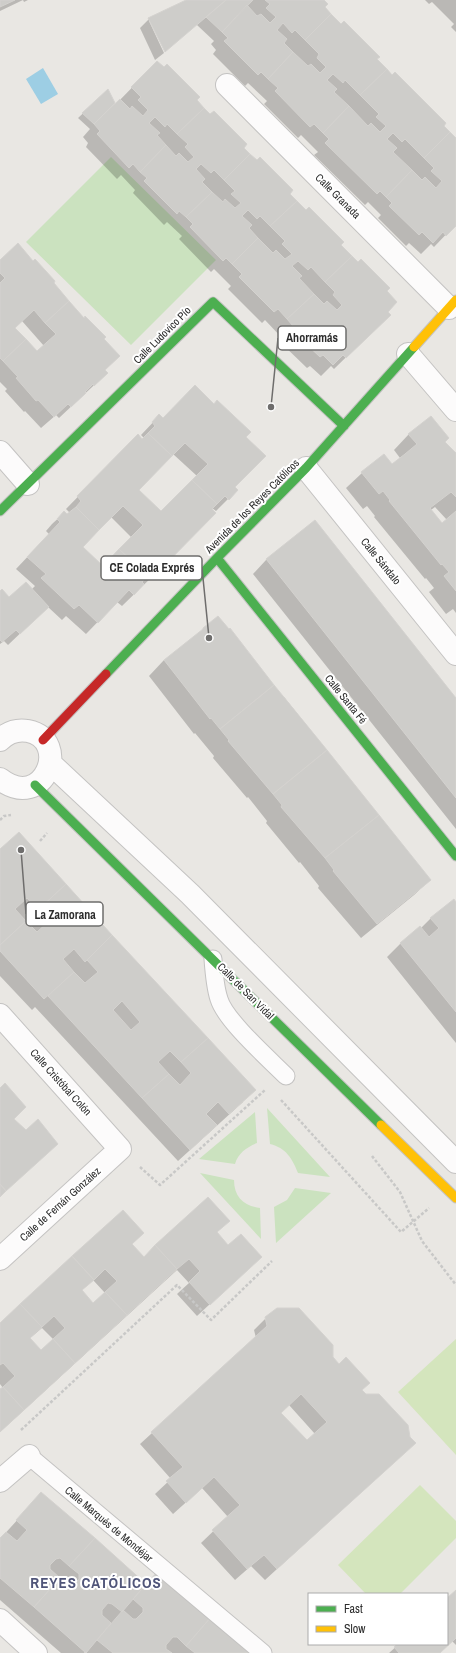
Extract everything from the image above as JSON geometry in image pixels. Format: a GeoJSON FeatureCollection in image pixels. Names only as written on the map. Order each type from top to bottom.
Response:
{"type":"FeatureCollection","features":[{"type":"Feature","properties":{"kind":"street","name":"Calle Granada"},"geometry":{"type":"LineString","coordinates":[[227,84],[452,304]]}},
{"type":"Feature","properties":{"kind":"street","name":"Calle Ludovico Pío"},"geometry":{"type":"LineString","coordinates":[[0,511],[213,302],[344,426]]}},
{"type":"Feature","properties":{"kind":"street","name":"Avenida de los Reyes Católicos"},"geometry":{"type":"LineString","coordinates":[[43,740],[217,558],[306,468],[452,304]]}},
{"type":"Feature","properties":{"kind":"street"},"geometry":{"type":"LineString","coordinates":[[408,354],[456,410]]}},
{"type":"Feature","properties":{"kind":"street"},"geometry":{"type":"LineString","coordinates":[[0,452],[28,484]]}},
{"type":"Feature","properties":{"kind":"street","name":"Calle Sándalo"},"geometry":{"type":"LineString","coordinates":[[306,468],[456,654]]}},
{"type":"Feature","properties":{"kind":"street","name":"Calle Santa Fé"},"geometry":{"type":"LineString","coordinates":[[217,558],[456,856]]}},
{"type":"Feature","properties":{"kind":"street"},"geometry":{"type":"LineString","coordinates":[[0,779],[16,788],[25,788],[34,785],[45,776],[50,763],[50,753],[47,744],[40,736],[32,732],[22,730],[1,735]]}},
{"type":"Feature","properties":{"kind":"street"},"geometry":{"type":"LineString","coordinates":[[50,763],[190,894],[456,1162]]}},
{"type":"Feature","properties":{"kind":"street","name":"Calle de San Vidal"},"geometry":{"type":"LineString","coordinates":[[34,785],[456,1198]]}},
{"type":"Feature","properties":{"kind":"street","name":"Calle Cristóbal Colón"},"geometry":{"type":"LineString","coordinates":[[2,1023],[120,1149]]}},
{"type":"Feature","properties":{"kind":"street","name":"Calle de Fernán González"},"geometry":{"type":"LineString","coordinates":[[0,1259],[120,1149]]}},
{"type":"Feature","properties":{"kind":"street"},"geometry":{"type":"LineString","coordinates":[[0,1480],[29,1456]]}},
{"type":"Feature","properties":{"kind":"street"},"geometry":{"type":"LineString","coordinates":[[0,1620],[36,1653]]}},
{"type":"Feature","properties":{"kind":"lane"},"geometry":{"type":"LineString","coordinates":[[213,959],[219,1001],[227,1015],[286,1076]]}},
{"type":"Feature","properties":{"kind":"lane","name":"Calle Marqués de Mondéjar"},"geometry":{"type":"LineString","coordinates":[[29,1456],[263,1653]]}},
{"type":"Feature","properties":{"kind":"path"},"geometry":{"type":"LineString","coordinates":[[0,820],[4,816]]}},
{"type":"Feature","properties":{"kind":"path"},"geometry":{"type":"LineString","coordinates":[[120,1149],[160,1185],[269,1086]]}},
{"type":"Feature","properties":{"kind":"path"},"geometry":{"type":"LineString","coordinates":[[279,1098],[401,1232],[448,1191]]}},
{"type":"Feature","properties":{"kind":"path"},"geometry":{"type":"LineString","coordinates":[[29,1456],[12,1438],[178,1285],[211,1320],[272,1261]]}},
{"type":"Feature","properties":{"kind":"green space"},"geometry":{"type":"Polygon","coordinates":[[[111,157],[216,260],[131,345],[26,242],[111,157]]]}},
{"type":"Feature","properties":{"kind":"green space"},"geometry":{"type":"Polygon","coordinates":[[[267,1108],[330,1177],[298,1173],[288,1154],[280,1148],[270,1144],[267,1108]]]}},
{"type":"Feature","properties":{"kind":"green space"},"geometry":{"type":"Polygon","coordinates":[[[255,1112],[257,1143],[243,1151],[236,1160],[235,1164],[199,1159],[255,1112]]]}},
{"type":"Feature","properties":{"kind":"green space"},"geometry":{"type":"Polygon","coordinates":[[[200,1173],[234,1180],[234,1186],[241,1200],[249,1205],[260,1208],[261,1239],[200,1173]]]}},
{"type":"Feature","properties":{"kind":"green space"},"geometry":{"type":"Polygon","coordinates":[[[295,1188],[331,1193],[276,1243],[274,1207],[287,1200],[295,1188]]]}},
{"type":"Feature","properties":{"kind":"green space"},"geometry":{"type":"Polygon","coordinates":[[[456,1339],[456,1455],[398,1392],[456,1339]]]}},
{"type":"Feature","properties":{"kind":"green space"},"geometry":{"type":"Polygon","coordinates":[[[420,1485],[456,1521],[456,1538],[401,1593],[365,1593],[338,1565],[420,1485]]]}},
{"type":"Feature","properties":{"kind":"water"},"geometry":{"type":"Polygon","coordinates":[[[43,68],[58,94],[41,104],[26,79],[43,68]]]}},
{"type":"Feature","properties":{"kind":"building"},"geometry":{"type":"Polygon","coordinates":[[[0,0],[15,0],[0,7],[0,0]]]}},
{"type":"Feature","properties":{"kind":"building"},"geometry":{"type":"Polygon","coordinates":[[[186,0],[226,0],[165,52],[148,18],[186,0]]]}},
{"type":"Feature","properties":{"kind":"building"},"geometry":{"type":"Polygon","coordinates":[[[226,0],[253,0],[222,32],[206,17],[226,0]]]}},
{"type":"Feature","properties":{"kind":"building"},"geometry":{"type":"Polygon","coordinates":[[[265,0],[324,0],[328,4],[325,7],[331,14],[305,40],[295,30],[292,33],[283,23],[277,30],[287,39],[284,43],[293,52],[268,79],[261,72],[258,75],[224,41],[228,38],[222,32],[247,5],[257,16],[261,14],[270,23],[276,17],[266,8],[270,4],[265,0]]]}},
{"type":"Feature","properties":{"kind":"building"},"geometry":{"type":"Polygon","coordinates":[[[331,14],[341,24],[344,21],[380,57],[377,59],[387,69],[360,95],[345,80],[343,83],[333,74],[327,80],[337,89],[334,92],[349,106],[323,133],[314,124],[310,127],[275,91],[278,88],[268,79],[293,52],[308,66],[311,64],[320,73],[326,67],[317,58],[319,54],[305,40],[331,14]]]}},
{"type":"Feature","properties":{"kind":"building"},"geometry":{"type":"Polygon","coordinates":[[[157,61],[164,67],[167,64],[200,97],[197,100],[204,108],[177,134],[167,124],[165,127],[155,117],[149,123],[160,133],[157,135],[166,145],[140,172],[133,164],[129,168],[97,134],[100,131],[94,124],[120,99],[130,109],[132,106],[143,116],[148,110],[138,100],[141,97],[131,87],[157,61]]]}},
{"type":"Feature","properties":{"kind":"building"},"geometry":{"type":"Polygon","coordinates":[[[387,69],[392,75],[395,72],[446,123],[444,126],[450,132],[424,158],[405,139],[402,142],[393,133],[387,139],[397,148],[393,152],[412,170],[386,197],[380,191],[377,194],[325,143],[329,139],[323,133],[349,106],[368,126],[371,123],[380,132],[386,126],[376,117],[379,114],[360,95],[387,69]]]}},
{"type":"Feature","properties":{"kind":"building"},"geometry":{"type":"Polygon","coordinates":[[[108,89],[115,103],[94,124],[82,113],[108,89]]]}},
{"type":"Feature","properties":{"kind":"building"},"geometry":{"type":"Polygon","coordinates":[[[204,108],[210,114],[214,111],[247,144],[244,148],[250,154],[224,180],[214,170],[211,173],[201,164],[196,169],[205,179],[202,182],[212,192],[186,217],[179,211],[177,214],[144,181],[147,178],[140,172],[166,145],[176,156],[179,153],[188,162],[194,157],[185,147],[188,144],[177,134],[204,108]]]}},
{"type":"Feature","properties":{"kind":"building"},"geometry":{"type":"Polygon","coordinates":[[[450,132],[456,138],[456,226],[446,236],[443,232],[433,243],[422,232],[419,235],[389,206],[392,203],[386,197],[412,170],[422,180],[425,177],[436,188],[442,181],[431,171],[434,168],[424,158],[450,132]]]}},
{"type":"Feature","properties":{"kind":"building"},"geometry":{"type":"Polygon","coordinates":[[[250,154],[257,160],[260,157],[293,190],[290,194],[297,201],[270,226],[260,216],[257,219],[248,210],[242,216],[252,225],[249,228],[258,238],[232,264],[226,258],[223,261],[190,227],[193,224],[186,217],[212,192],[223,202],[225,199],[235,208],[241,203],[231,194],[235,191],[224,180],[250,154]]]}},
{"type":"Feature","properties":{"kind":"building"},"geometry":{"type":"Polygon","coordinates":[[[297,201],[306,210],[309,207],[344,242],[341,245],[352,256],[325,282],[311,267],[308,270],[298,261],[292,266],[302,276],[299,278],[314,294],[287,319],[278,309],[274,312],[239,277],[242,274],[232,264],[258,238],[273,253],[276,250],[285,259],[292,254],[282,244],[285,241],[270,226],[297,201]]]}},
{"type":"Feature","properties":{"kind":"building"},"geometry":{"type":"Polygon","coordinates":[[[18,243],[33,261],[35,259],[55,281],[54,283],[69,301],[45,323],[34,310],[15,328],[26,339],[3,361],[0,358],[0,283],[5,278],[0,273],[0,260],[18,243]]]}},
{"type":"Feature","properties":{"kind":"building"},"geometry":{"type":"Polygon","coordinates":[[[352,256],[358,262],[361,259],[390,288],[387,291],[397,302],[388,312],[391,315],[346,358],[343,355],[333,365],[323,355],[320,357],[290,329],[293,326],[287,319],[314,294],[324,304],[327,301],[337,310],[342,305],[333,295],[335,292],[325,282],[352,256]]]}},
{"type":"Feature","properties":{"kind":"building"},"geometry":{"type":"Polygon","coordinates":[[[69,301],[84,318],[85,316],[106,337],[104,339],[120,356],[105,370],[108,373],[94,386],[93,384],[71,407],[68,404],[54,417],[38,400],[36,401],[16,378],[18,377],[3,361],[26,339],[37,351],[56,334],[45,323],[69,301]]]}},
{"type":"Feature","properties":{"kind":"building"},"geometry":{"type":"Polygon","coordinates":[[[195,385],[214,404],[217,400],[251,432],[246,437],[266,456],[235,487],[238,490],[229,500],[225,496],[217,504],[192,480],[208,464],[185,443],[172,456],[148,433],[155,426],[152,422],[159,414],[163,418],[195,385]]]}},
{"type":"Feature","properties":{"kind":"building"},"geometry":{"type":"Polygon","coordinates":[[[431,416],[449,438],[445,442],[456,453],[456,497],[451,492],[430,508],[442,523],[456,511],[456,591],[444,576],[449,572],[442,564],[441,565],[389,501],[390,500],[383,491],[379,494],[361,472],[384,454],[392,464],[405,454],[417,444],[408,434],[431,416]]]}},
{"type":"Feature","properties":{"kind":"building"},"geometry":{"type":"Polygon","coordinates":[[[148,433],[172,456],[139,490],[161,511],[192,480],[217,504],[212,509],[216,513],[155,575],[152,572],[148,576],[119,549],[143,525],[123,506],[99,530],[76,507],[81,501],[77,496],[138,434],[142,439],[148,433]]]}},
{"type":"Feature","properties":{"kind":"building"},"geometry":{"type":"Polygon","coordinates":[[[76,507],[99,530],[83,547],[103,566],[119,549],[148,576],[142,582],[144,584],[134,595],[129,590],[98,623],[79,605],[74,609],[41,578],[46,574],[27,557],[60,522],[57,519],[64,511],[67,514],[76,507]]]}},
{"type":"Feature","properties":{"kind":"building"},"geometry":{"type":"Polygon","coordinates":[[[315,520],[456,698],[456,798],[266,559],[315,520]]]}},
{"type":"Feature","properties":{"kind":"building"},"geometry":{"type":"Polygon","coordinates":[[[26,582],[49,607],[20,634],[16,630],[2,642],[0,640],[0,591],[2,589],[9,597],[26,582]]]}},
{"type":"Feature","properties":{"kind":"building"},"geometry":{"type":"Polygon","coordinates":[[[218,616],[229,629],[230,628],[274,685],[220,729],[211,718],[210,719],[164,660],[218,616]]]}},
{"type":"Feature","properties":{"kind":"building"},"geometry":{"type":"Polygon","coordinates":[[[274,685],[327,750],[273,794],[228,741],[229,740],[220,729],[274,685]]]}},
{"type":"Feature","properties":{"kind":"building"},"geometry":{"type":"Polygon","coordinates":[[[327,750],[379,815],[325,858],[281,807],[282,805],[273,794],[327,750]]]}},
{"type":"Feature","properties":{"kind":"building"},"geometry":{"type":"Polygon","coordinates":[[[379,815],[431,880],[377,924],[333,871],[334,870],[325,858],[379,815]]]}},
{"type":"Feature","properties":{"kind":"building"},"geometry":{"type":"Polygon","coordinates":[[[19,832],[66,884],[38,910],[27,898],[15,909],[26,921],[0,945],[0,849],[19,832]]]}},
{"type":"Feature","properties":{"kind":"building"},"geometry":{"type":"Polygon","coordinates":[[[66,884],[112,935],[85,962],[74,949],[63,959],[74,972],[44,999],[0,951],[0,945],[26,921],[37,932],[48,922],[38,910],[66,884]]]}},
{"type":"Feature","properties":{"kind":"building"},"geometry":{"type":"Polygon","coordinates":[[[454,899],[456,902],[456,1012],[400,943],[420,926],[429,937],[439,928],[430,918],[454,899]]]}},
{"type":"Feature","properties":{"kind":"building"},"geometry":{"type":"Polygon","coordinates":[[[112,935],[208,1038],[181,1062],[170,1051],[158,1062],[169,1074],[142,1098],[48,996],[74,972],[85,983],[98,972],[87,960],[112,935]],[[122,1001],[113,1010],[131,1030],[140,1022],[122,1001]]]}},
{"type":"Feature","properties":{"kind":"building"},"geometry":{"type":"Polygon","coordinates":[[[208,1038],[256,1090],[229,1114],[218,1102],[206,1114],[217,1125],[190,1150],[142,1098],[169,1074],[180,1085],[191,1073],[181,1062],[208,1038]]]}},
{"type":"Feature","properties":{"kind":"building"},"geometry":{"type":"Polygon","coordinates":[[[5,1083],[26,1107],[14,1119],[26,1130],[38,1119],[58,1144],[6,1191],[0,1184],[0,1088],[5,1083]]]}},
{"type":"Feature","properties":{"kind":"building"},"geometry":{"type":"Polygon","coordinates":[[[0,1184],[6,1191],[0,1197],[0,1184]]]}},
{"type":"Feature","properties":{"kind":"building"},"geometry":{"type":"Polygon","coordinates":[[[208,1197],[230,1221],[217,1232],[228,1245],[241,1234],[262,1257],[210,1305],[189,1282],[200,1271],[189,1259],[177,1269],[155,1245],[208,1197]]]}},
{"type":"Feature","properties":{"kind":"building"},"geometry":{"type":"Polygon","coordinates":[[[123,1210],[144,1233],[132,1244],[144,1257],[155,1245],[177,1269],[127,1315],[105,1292],[117,1281],[105,1269],[94,1280],[72,1256],[123,1210]]]}},
{"type":"Feature","properties":{"kind":"building"},"geometry":{"type":"Polygon","coordinates":[[[72,1256],[94,1280],[82,1290],[93,1303],[105,1292],[127,1315],[75,1363],[53,1339],[65,1328],[54,1316],[42,1327],[20,1304],[72,1256]]]}},
{"type":"Feature","properties":{"kind":"building"},"geometry":{"type":"Polygon","coordinates":[[[20,1304],[42,1327],[30,1338],[41,1350],[53,1339],[75,1363],[24,1410],[3,1387],[15,1376],[3,1363],[0,1365],[0,1323],[20,1304]]]}},
{"type":"Feature","properties":{"kind":"building"},"geometry":{"type":"Polygon","coordinates":[[[277,1308],[299,1308],[333,1345],[333,1357],[339,1364],[346,1357],[370,1383],[362,1390],[366,1394],[379,1394],[408,1425],[410,1437],[416,1443],[277,1569],[264,1555],[247,1569],[212,1530],[240,1505],[214,1477],[186,1503],[166,1481],[183,1467],[151,1432],[267,1326],[265,1317],[277,1308]],[[301,1394],[281,1413],[307,1440],[327,1422],[301,1394]]]}},
{"type":"Feature","properties":{"kind":"building"},"geometry":{"type":"Polygon","coordinates":[[[3,1387],[24,1410],[0,1432],[0,1389],[3,1387]]]}},
{"type":"Feature","properties":{"kind":"building"},"geometry":{"type":"Polygon","coordinates":[[[41,1492],[95,1538],[69,1566],[60,1558],[56,1559],[50,1565],[50,1569],[60,1578],[34,1607],[0,1578],[0,1538],[6,1532],[17,1541],[27,1530],[16,1520],[41,1492]]]}},
{"type":"Feature","properties":{"kind":"building"},"geometry":{"type":"Polygon","coordinates":[[[95,1538],[146,1584],[122,1612],[112,1604],[108,1603],[102,1610],[102,1615],[111,1623],[86,1653],[34,1607],[60,1578],[68,1585],[73,1586],[79,1579],[79,1574],[69,1566],[95,1538]]]}},
{"type":"Feature","properties":{"kind":"building"},"geometry":{"type":"Polygon","coordinates":[[[158,1571],[211,1617],[186,1646],[177,1637],[173,1637],[166,1645],[166,1649],[172,1653],[113,1653],[97,1640],[123,1610],[133,1619],[136,1619],[143,1612],[143,1608],[133,1599],[158,1571]]]}},
{"type":"Feature","properties":{"kind":"building"},"geometry":{"type":"Polygon","coordinates":[[[456,1590],[456,1638],[440,1653],[399,1653],[394,1647],[396,1645],[448,1645],[448,1597],[456,1590]]]}},
{"type":"Feature","properties":{"kind":"building"},"geometry":{"type":"Polygon","coordinates":[[[211,1617],[252,1653],[195,1653],[186,1646],[211,1617]]]}},
{"type":"Feature","properties":{"kind":"traffic: fast"},"geometry":{"type":"LineString","coordinates":[[0,511],[213,302],[344,426]]}},
{"type":"Feature","properties":{"kind":"traffic: fast"},"geometry":{"type":"LineString","coordinates":[[106,674],[306,468],[414,347]]}},
{"type":"Feature","properties":{"kind":"traffic: fast"},"geometry":{"type":"LineString","coordinates":[[217,558],[456,856]]}},
{"type":"Feature","properties":{"kind":"traffic: fast"},"geometry":{"type":"LineString","coordinates":[[35,785],[381,1125]]}},
{"type":"Feature","properties":{"kind":"traffic: slow"},"geometry":{"type":"LineString","coordinates":[[414,347],[456,300]]}},
{"type":"Feature","properties":{"kind":"traffic: slow"},"geometry":{"type":"LineString","coordinates":[[381,1125],[456,1198]]}},
{"type":"Feature","properties":{"kind":"traffic: jam"},"geometry":{"type":"LineString","coordinates":[[43,740],[106,674]]}},
{"type":"Feature","properties":{"kind":"place","name":"Ahorramás"},"geometry":{"type":"Point","coordinates":[271,407]}},
{"type":"Feature","properties":{"kind":"place","name":"CE Colada Exprés"},"geometry":{"type":"Point","coordinates":[209,638]}},
{"type":"Feature","properties":{"kind":"place","name":"La Zamorana"},"geometry":{"type":"Point","coordinates":[21,850]}},
{"type":"Feature","properties":{"kind":"district","name":"REYES CATÓLICOS"},"geometry":{"type":"Point","coordinates":[96,1582]}}]}
